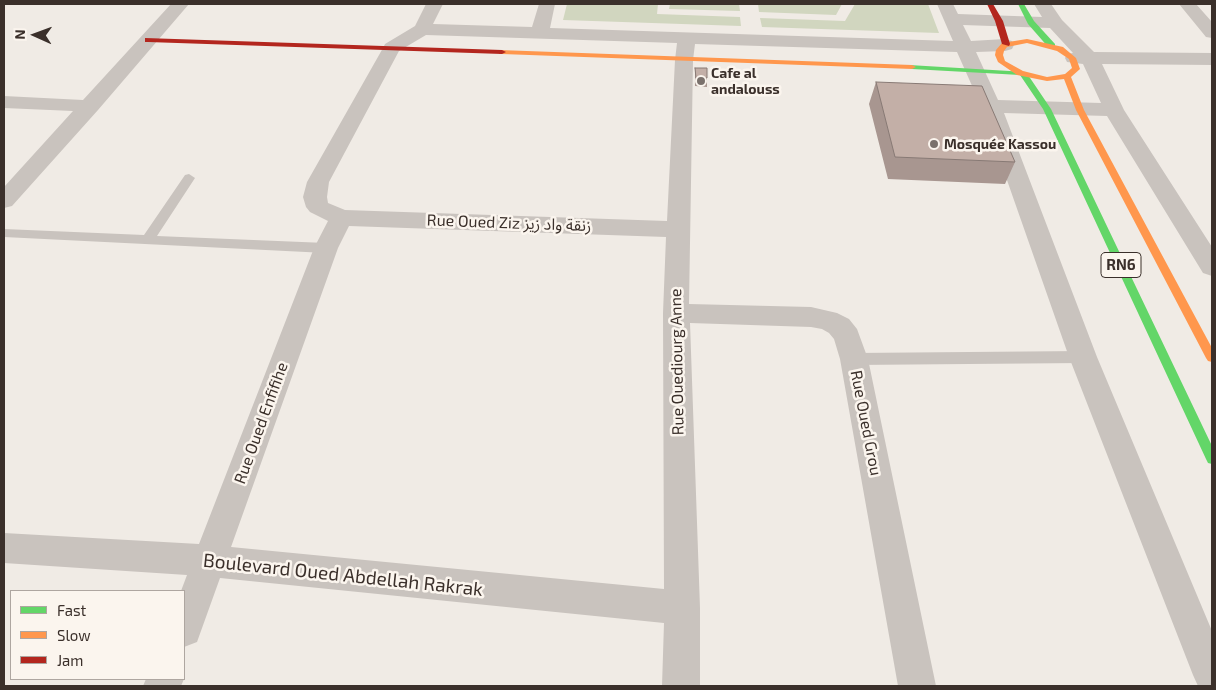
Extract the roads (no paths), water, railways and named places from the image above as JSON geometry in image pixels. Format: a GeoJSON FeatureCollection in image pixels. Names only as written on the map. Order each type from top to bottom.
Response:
{"type":"FeatureCollection","features":[{"type":"Feature","properties":{"kind":"main road","name":"RN6"},"geometry":{"type":"LineString","coordinates":[[990,4],[999,21],[1006,45],[1000,50],[1002,62],[1021,73],[1047,79],[1067,76],[1080,110],[1212,358]]}},
{"type":"Feature","properties":{"kind":"main road"},"geometry":{"type":"LineString","coordinates":[[1021,4],[1031,22],[1052,46]]}},
{"type":"Feature","properties":{"kind":"main road"},"geometry":{"type":"LineString","coordinates":[[148,40],[392,48],[685,49]]}},
{"type":"Feature","properties":{"kind":"main road"},"geometry":{"type":"LineString","coordinates":[[1006,45],[1027,41],[1052,46],[1081,59],[1076,68],[1067,76]]}},
{"type":"Feature","properties":{"kind":"main road"},"geometry":{"type":"LineString","coordinates":[[968,58],[1021,73]]}},
{"type":"Feature","properties":{"kind":"main road","name":"RN6"},"geometry":{"type":"LineString","coordinates":[[1021,73],[1047,109],[1212,459]]}},
{"type":"Feature","properties":{"kind":"street"},"geometry":{"type":"LineString","coordinates":[[4,201],[91,106],[180,4]]}},
{"type":"Feature","properties":{"kind":"street"},"geometry":{"type":"LineString","coordinates":[[341,218],[318,207],[315,197],[318,182],[392,48],[422,29],[434,4]]}},
{"type":"Feature","properties":{"kind":"street"},"geometry":{"type":"LineString","coordinates":[[540,32],[547,4]]}},
{"type":"Feature","properties":{"kind":"street"},"geometry":{"type":"LineString","coordinates":[[1043,4],[1114,110],[1212,267]]}},
{"type":"Feature","properties":{"kind":"street"},"geometry":{"type":"LineString","coordinates":[[1187,4],[1212,33]]}},
{"type":"Feature","properties":{"kind":"street"},"geometry":{"type":"LineString","coordinates":[[949,12],[999,21],[1055,23]]}},
{"type":"Feature","properties":{"kind":"street"},"geometry":{"type":"LineString","coordinates":[[949,12],[991,106],[1083,357],[1212,675]]}},
{"type":"Feature","properties":{"kind":"street"},"geometry":{"type":"LineString","coordinates":[[422,29],[540,32],[685,49],[968,58],[1006,45]]}},
{"type":"Feature","properties":{"kind":"street","name":"Rue Ouediourg Anne"},"geometry":{"type":"LineString","coordinates":[[681,686],[682,608],[676,313],[677,229],[685,49]]}},
{"type":"Feature","properties":{"kind":"street"},"geometry":{"type":"LineString","coordinates":[[1081,59],[1212,59]]}},
{"type":"Feature","properties":{"kind":"street"},"geometry":{"type":"LineString","coordinates":[[4,102],[91,106]]}},
{"type":"Feature","properties":{"kind":"street"},"geometry":{"type":"LineString","coordinates":[[991,106],[1114,110]]}},
{"type":"Feature","properties":{"kind":"street","name":"Rue Oued Ziz زنقة واد زيز"},"geometry":{"type":"LineString","coordinates":[[341,218],[677,229]]}},
{"type":"Feature","properties":{"kind":"street","name":"Rue Oued Enfifihe"},"geometry":{"type":"LineString","coordinates":[[185,626],[326,248],[341,218]]}},
{"type":"Feature","properties":{"kind":"street","name":"Rue Oued Grou"},"geometry":{"type":"LineString","coordinates":[[676,313],[811,317],[828,320],[838,326],[847,336],[854,359],[917,686]]}},
{"type":"Feature","properties":{"kind":"street","name":"Boulevard Oued Abdellah Rakrak"},"geometry":{"type":"LineString","coordinates":[[4,548],[210,561],[682,608]]}},
{"type":"Feature","properties":{"kind":"lane"},"geometry":{"type":"LineString","coordinates":[[147,240],[189,178]]}},
{"type":"Feature","properties":{"kind":"lane"},"geometry":{"type":"LineString","coordinates":[[4,233],[326,248]]}},
{"type":"Feature","properties":{"kind":"lane"},"geometry":{"type":"LineString","coordinates":[[854,359],[1083,357]]}},
{"type":"Feature","properties":{"kind":"place","name":"Cafe al andalouss"},"geometry":{"type":"Point","coordinates":[701,81]}},
{"type":"Feature","properties":{"kind":"place","name":"Mosquée Kassou"},"geometry":{"type":"Point","coordinates":[934,144]}}]}
